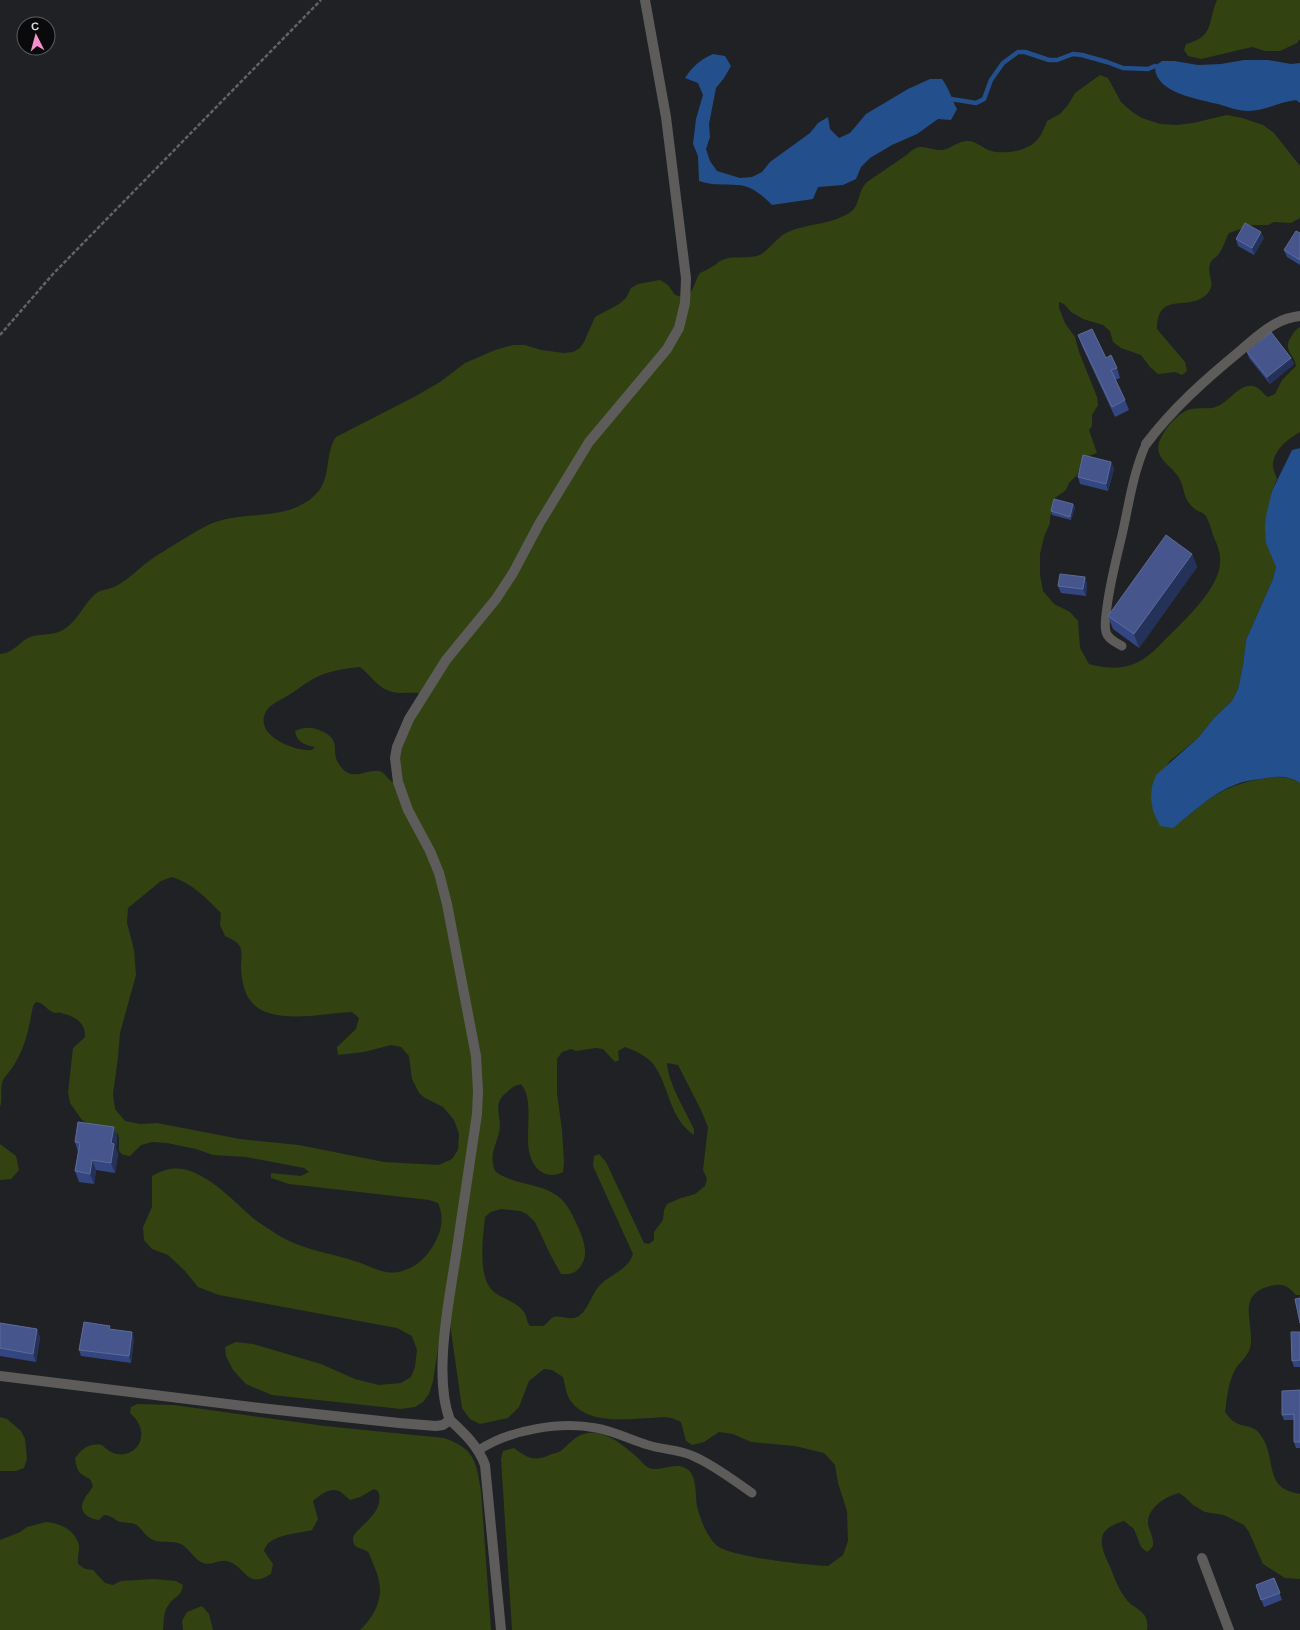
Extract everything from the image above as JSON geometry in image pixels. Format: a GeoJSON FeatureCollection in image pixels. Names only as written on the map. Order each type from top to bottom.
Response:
{"type":"FeatureCollection","features":[{"type":"Feature","properties":{"kind":"street"},"geometry":{"type":"LineString","coordinates":[[500,1630],[485,1465],[479,1450],[450,1420],[444,1397],[443,1352],[448,1305],[477,1114],[478,1091],[476,1056],[444,891],[439,873],[430,851],[408,810],[398,782],[395,758],[396,747],[409,719],[446,660],[496,599],[513,573],[539,524],[589,442],[615,409],[667,350],[679,328],[685,303],[686,278],[666,117],[645,0]]}},
{"type":"Feature","properties":{"kind":"street"},"geometry":{"type":"LineString","coordinates":[[1146,444],[1172,412],[1196,388],[1232,357],[1278,322],[1291,317],[1300,316]]}},
{"type":"Feature","properties":{"kind":"street"},"geometry":{"type":"LineString","coordinates":[[0,1376],[260,1408],[399,1423],[436,1426],[443,1425],[450,1420]]}},
{"type":"Feature","properties":{"kind":"street"},"geometry":{"type":"LineString","coordinates":[[1202,1558],[1229,1630]]}},
{"type":"Feature","properties":{"kind":"lane"},"geometry":{"type":"LineString","coordinates":[[1122,646],[1109,638],[1106,631],[1106,616],[1111,577],[1122,536],[1133,480],[1146,444]]}},
{"type":"Feature","properties":{"kind":"lane"},"geometry":{"type":"LineString","coordinates":[[479,1450],[504,1437],[519,1432],[554,1427],[578,1426],[595,1428],[611,1432],[649,1446],[691,1455],[705,1461],[752,1493]]}},
{"type":"Feature","properties":{"kind":"path"},"geometry":{"type":"LineString","coordinates":[[0,335],[53,274],[321,0]]}},
{"type":"Feature","properties":{"kind":"green space"},"geometry":{"type":"Polygon","coordinates":[[[1217,0],[1300,0],[1300,39],[1297,43],[1280,51],[1265,51],[1252,47],[1201,59],[1188,56],[1184,50],[1186,44],[1195,41],[1206,33],[1209,28],[1217,0]]]}},
{"type":"Feature","properties":{"kind":"green space"},"geometry":{"type":"Polygon","coordinates":[[[1100,75],[1108,78],[1121,102],[1131,111],[1142,118],[1160,124],[1177,125],[1193,123],[1227,115],[1242,118],[1263,125],[1274,133],[1300,166],[1300,218],[1291,223],[1274,222],[1268,225],[1252,225],[1229,233],[1220,253],[1211,262],[1209,272],[1211,287],[1206,295],[1198,300],[1175,304],[1162,310],[1157,329],[1185,362],[1187,371],[1182,375],[1175,372],[1158,374],[1150,367],[1141,355],[1121,348],[1113,342],[1110,331],[1103,325],[1083,319],[1071,312],[1064,304],[1059,302],[1059,308],[1065,323],[1075,337],[1079,352],[1097,397],[1098,405],[1092,415],[1092,426],[1089,430],[1097,453],[1083,458],[1077,475],[1069,483],[1066,490],[1055,498],[1050,523],[1044,537],[1040,554],[1040,575],[1043,591],[1054,604],[1070,612],[1078,621],[1080,648],[1089,664],[1109,668],[1118,668],[1135,664],[1158,647],[1205,597],[1218,575],[1220,564],[1220,556],[1209,522],[1203,513],[1194,508],[1187,500],[1179,478],[1159,453],[1158,448],[1161,438],[1167,427],[1186,411],[1191,409],[1212,408],[1218,406],[1237,391],[1248,386],[1253,386],[1259,389],[1268,397],[1275,394],[1282,380],[1296,366],[1288,346],[1293,334],[1300,327],[1300,432],[1287,441],[1274,458],[1273,469],[1277,479],[1272,491],[1270,503],[1272,555],[1276,567],[1273,579],[1246,640],[1238,689],[1232,701],[1214,718],[1198,738],[1170,761],[1152,786],[1153,811],[1183,820],[1201,805],[1219,793],[1238,785],[1271,777],[1291,779],[1300,783],[1300,1295],[1296,1295],[1290,1289],[1282,1285],[1278,1285],[1259,1290],[1253,1296],[1249,1304],[1251,1339],[1250,1348],[1246,1356],[1236,1368],[1231,1379],[1225,1412],[1235,1422],[1240,1425],[1253,1428],[1259,1433],[1266,1446],[1276,1480],[1288,1491],[1300,1494],[1300,1579],[1285,1578],[1263,1564],[1249,1532],[1244,1525],[1224,1515],[1205,1512],[1193,1505],[1179,1493],[1163,1500],[1151,1513],[1148,1524],[1153,1545],[1147,1552],[1141,1547],[1134,1529],[1124,1521],[1107,1529],[1103,1534],[1102,1546],[1104,1553],[1119,1588],[1130,1603],[1146,1618],[1147,1630],[512,1630],[501,1459],[503,1451],[514,1448],[528,1457],[536,1459],[561,1451],[580,1435],[588,1433],[602,1434],[621,1444],[649,1468],[658,1469],[681,1466],[689,1471],[694,1481],[697,1505],[701,1519],[707,1533],[716,1545],[736,1553],[752,1557],[828,1566],[843,1555],[848,1541],[847,1511],[838,1483],[835,1465],[824,1453],[795,1446],[751,1442],[733,1434],[719,1432],[704,1442],[692,1445],[686,1441],[681,1422],[670,1418],[608,1419],[586,1414],[577,1408],[570,1400],[563,1377],[552,1370],[544,1369],[529,1381],[519,1407],[508,1418],[480,1424],[470,1419],[462,1408],[450,1324],[440,1336],[433,1381],[429,1394],[423,1402],[415,1407],[401,1409],[272,1395],[246,1384],[233,1370],[226,1356],[225,1347],[236,1342],[253,1344],[321,1364],[355,1379],[379,1385],[401,1383],[411,1377],[415,1367],[417,1350],[412,1336],[397,1328],[219,1295],[198,1287],[185,1271],[168,1255],[152,1249],[144,1240],[143,1227],[152,1207],[152,1176],[162,1171],[172,1169],[182,1169],[193,1172],[217,1186],[256,1220],[287,1240],[307,1248],[358,1262],[377,1270],[393,1273],[404,1271],[414,1266],[430,1251],[440,1231],[442,1220],[438,1203],[429,1200],[289,1184],[271,1178],[271,1173],[301,1176],[309,1172],[304,1168],[246,1157],[213,1155],[196,1149],[167,1143],[152,1142],[141,1145],[130,1156],[121,1154],[119,1151],[118,1134],[95,1128],[82,1120],[70,1103],[68,1092],[73,1048],[85,1037],[84,1027],[75,1018],[52,1012],[39,1002],[36,1002],[33,1006],[26,1036],[18,1058],[2,1083],[0,1107],[0,654],[12,650],[28,638],[53,634],[61,631],[72,623],[89,600],[98,592],[118,585],[156,556],[206,526],[234,518],[277,513],[290,510],[303,504],[315,495],[324,482],[330,451],[336,437],[414,397],[440,382],[465,363],[495,350],[513,345],[525,345],[541,350],[564,353],[573,352],[580,348],[584,342],[595,317],[619,304],[626,298],[631,288],[638,284],[660,280],[668,285],[675,295],[686,296],[692,291],[700,273],[714,266],[720,261],[729,258],[757,256],[788,232],[845,216],[855,208],[862,189],[867,182],[916,148],[923,147],[943,150],[960,142],[971,141],[993,151],[1007,152],[1021,150],[1033,144],[1039,138],[1047,121],[1060,114],[1068,105],[1075,93],[1100,75]],[[360,667],[330,672],[318,676],[310,681],[267,710],[264,719],[265,727],[269,734],[277,740],[286,745],[304,750],[312,750],[315,747],[299,740],[295,731],[307,728],[319,730],[332,738],[337,762],[345,771],[350,774],[360,774],[379,771],[395,783],[401,747],[420,693],[395,693],[382,688],[360,667]],[[172,877],[161,881],[128,908],[127,923],[134,950],[136,975],[120,1033],[113,1094],[115,1109],[125,1121],[140,1124],[157,1123],[240,1139],[299,1145],[384,1162],[439,1165],[452,1159],[458,1150],[459,1134],[454,1120],[443,1107],[425,1098],[419,1093],[412,1079],[409,1056],[401,1047],[391,1045],[364,1052],[338,1055],[337,1047],[356,1029],[359,1018],[352,1012],[310,1016],[290,1016],[269,1013],[256,1006],[251,1002],[243,983],[241,949],[237,943],[225,936],[220,925],[221,913],[199,892],[186,883],[172,877]],[[625,1047],[618,1051],[619,1060],[615,1062],[603,1049],[596,1048],[576,1051],[571,1049],[562,1052],[557,1059],[557,1093],[562,1130],[564,1163],[563,1172],[552,1175],[547,1174],[538,1170],[532,1161],[528,1147],[527,1099],[521,1084],[514,1086],[509,1090],[499,1102],[498,1112],[500,1127],[493,1156],[495,1171],[516,1181],[545,1189],[559,1197],[574,1218],[582,1237],[585,1250],[584,1258],[577,1270],[568,1274],[561,1274],[535,1222],[527,1214],[520,1211],[501,1209],[491,1212],[485,1217],[482,1257],[485,1277],[489,1286],[494,1292],[514,1303],[521,1309],[530,1326],[543,1326],[551,1319],[558,1316],[576,1318],[579,1316],[600,1285],[623,1268],[631,1259],[633,1254],[593,1166],[594,1156],[599,1154],[606,1162],[644,1243],[649,1244],[654,1240],[654,1232],[663,1220],[664,1210],[667,1204],[695,1194],[705,1186],[707,1179],[703,1170],[708,1127],[678,1065],[667,1063],[670,1079],[694,1129],[694,1135],[679,1120],[654,1065],[641,1054],[633,1050],[625,1047]]]}},
{"type":"Feature","properties":{"kind":"green space"},"geometry":{"type":"Polygon","coordinates":[[[0,1144],[16,1156],[19,1170],[11,1179],[0,1180],[0,1144]]]}},
{"type":"Feature","properties":{"kind":"green space"},"geometry":{"type":"Polygon","coordinates":[[[137,1404],[174,1405],[325,1426],[444,1438],[462,1447],[472,1457],[481,1491],[491,1630],[360,1630],[372,1616],[379,1601],[380,1592],[378,1575],[370,1555],[366,1550],[356,1547],[353,1543],[354,1535],[369,1520],[378,1507],[380,1499],[378,1491],[374,1489],[360,1497],[350,1500],[339,1491],[335,1490],[325,1492],[319,1496],[313,1501],[318,1519],[312,1530],[284,1536],[271,1541],[264,1551],[273,1564],[271,1574],[257,1579],[252,1579],[236,1565],[230,1562],[222,1561],[205,1564],[181,1544],[151,1539],[134,1524],[120,1522],[112,1517],[104,1515],[99,1520],[91,1518],[83,1511],[82,1504],[93,1486],[90,1479],[79,1471],[76,1466],[75,1458],[81,1451],[93,1445],[102,1445],[111,1452],[121,1454],[129,1453],[136,1448],[140,1441],[141,1432],[138,1423],[130,1413],[131,1407],[137,1404]]]}},
{"type":"Feature","properties":{"kind":"green space"},"geometry":{"type":"Polygon","coordinates":[[[0,1417],[7,1419],[21,1431],[25,1439],[27,1459],[24,1468],[16,1471],[0,1471],[0,1417]]]}},
{"type":"Feature","properties":{"kind":"green space"},"geometry":{"type":"Polygon","coordinates":[[[46,1522],[62,1526],[74,1535],[79,1545],[78,1564],[85,1569],[93,1570],[105,1583],[113,1585],[121,1581],[154,1579],[176,1581],[183,1585],[180,1594],[172,1600],[166,1609],[163,1630],[0,1630],[0,1540],[20,1532],[27,1527],[46,1522]]]}},
{"type":"Feature","properties":{"kind":"green space"},"geometry":{"type":"Polygon","coordinates":[[[202,1606],[209,1614],[213,1630],[183,1630],[182,1621],[187,1612],[202,1606]]]}},
{"type":"Feature","properties":{"kind":"water"},"geometry":{"type":"Polygon","coordinates":[[[713,54],[725,56],[731,66],[716,88],[709,124],[710,137],[706,149],[710,161],[717,171],[740,178],[752,177],[762,172],[770,162],[810,133],[818,123],[828,117],[830,129],[839,138],[850,133],[866,114],[908,89],[930,79],[942,79],[957,109],[951,120],[938,119],[917,134],[892,145],[870,158],[861,167],[856,179],[843,185],[818,187],[813,199],[772,205],[752,189],[742,185],[714,184],[699,181],[698,156],[693,144],[696,119],[703,95],[698,83],[685,78],[697,64],[713,54]]]}},
{"type":"Feature","properties":{"kind":"water"},"geometry":{"type":"Polygon","coordinates":[[[1244,60],[1268,60],[1291,64],[1300,63],[1300,103],[1296,100],[1254,111],[1233,109],[1189,97],[1169,89],[1162,83],[1157,75],[1155,66],[1162,61],[1174,61],[1198,65],[1221,64],[1244,60]]]}},
{"type":"Feature","properties":{"kind":"water"},"geometry":{"type":"Polygon","coordinates":[[[1300,448],[1300,783],[1286,777],[1271,777],[1240,783],[1219,792],[1195,809],[1173,828],[1160,826],[1153,811],[1151,798],[1152,786],[1156,775],[1198,738],[1214,718],[1232,701],[1238,689],[1246,640],[1273,579],[1276,567],[1266,543],[1265,528],[1266,516],[1272,491],[1292,450],[1300,448]]]}},
{"type":"Feature","properties":{"kind":"building"},"geometry":{"type":"Polygon","coordinates":[[[1245,223],[1261,232],[1252,248],[1236,239],[1245,223]]]}},
{"type":"Feature","properties":{"kind":"building"},"geometry":{"type":"Polygon","coordinates":[[[1296,231],[1300,233],[1300,260],[1284,250],[1296,231]]]}},
{"type":"Feature","properties":{"kind":"building"},"geometry":{"type":"Polygon","coordinates":[[[1092,329],[1106,358],[1111,355],[1117,368],[1111,370],[1125,400],[1112,407],[1078,335],[1092,329]]]}},
{"type":"Feature","properties":{"kind":"building"},"geometry":{"type":"Polygon","coordinates":[[[1271,332],[1291,358],[1267,377],[1247,352],[1271,332]]]}},
{"type":"Feature","properties":{"kind":"building"},"geometry":{"type":"Polygon","coordinates":[[[1083,455],[1111,462],[1106,484],[1078,477],[1083,455]]]}},
{"type":"Feature","properties":{"kind":"building"},"geometry":{"type":"Polygon","coordinates":[[[1054,499],[1073,504],[1070,517],[1051,511],[1054,499]]]}},
{"type":"Feature","properties":{"kind":"building"},"geometry":{"type":"Polygon","coordinates":[[[1166,535],[1192,554],[1134,634],[1108,616],[1166,535]]]}},
{"type":"Feature","properties":{"kind":"building"},"geometry":{"type":"Polygon","coordinates":[[[1060,574],[1085,577],[1083,589],[1058,586],[1060,574]]]}},
{"type":"Feature","properties":{"kind":"building"},"geometry":{"type":"Polygon","coordinates":[[[78,1122],[114,1127],[111,1143],[114,1144],[111,1163],[92,1160],[90,1174],[75,1171],[80,1143],[75,1142],[78,1122]]]}},
{"type":"Feature","properties":{"kind":"building"},"geometry":{"type":"Polygon","coordinates":[[[1300,1298],[1300,1323],[1295,1299],[1300,1298]]]}},
{"type":"Feature","properties":{"kind":"building"},"geometry":{"type":"Polygon","coordinates":[[[84,1322],[110,1326],[109,1329],[132,1332],[129,1356],[79,1350],[84,1322]]]}},
{"type":"Feature","properties":{"kind":"building"},"geometry":{"type":"Polygon","coordinates":[[[0,1323],[37,1329],[33,1354],[0,1348],[0,1323]]]}},
{"type":"Feature","properties":{"kind":"building"},"geometry":{"type":"Polygon","coordinates":[[[1291,1332],[1300,1332],[1300,1360],[1292,1361],[1291,1332]]]}},
{"type":"Feature","properties":{"kind":"building"},"geometry":{"type":"Polygon","coordinates":[[[1300,1390],[1300,1442],[1294,1442],[1294,1414],[1282,1415],[1282,1391],[1300,1390]]]}},
{"type":"Feature","properties":{"kind":"building"},"geometry":{"type":"Polygon","coordinates":[[[1274,1578],[1280,1593],[1261,1600],[1256,1585],[1274,1578]]]}},
{"type":"Feature","properties":{"kind":"waterway"},"geometry":{"type":"LineString","coordinates":[[951,99],[976,103],[984,99],[991,80],[1003,63],[1018,52],[1025,52],[1049,60],[1057,60],[1073,54],[1082,55],[1123,68],[1148,69],[1155,66]]}}]}
